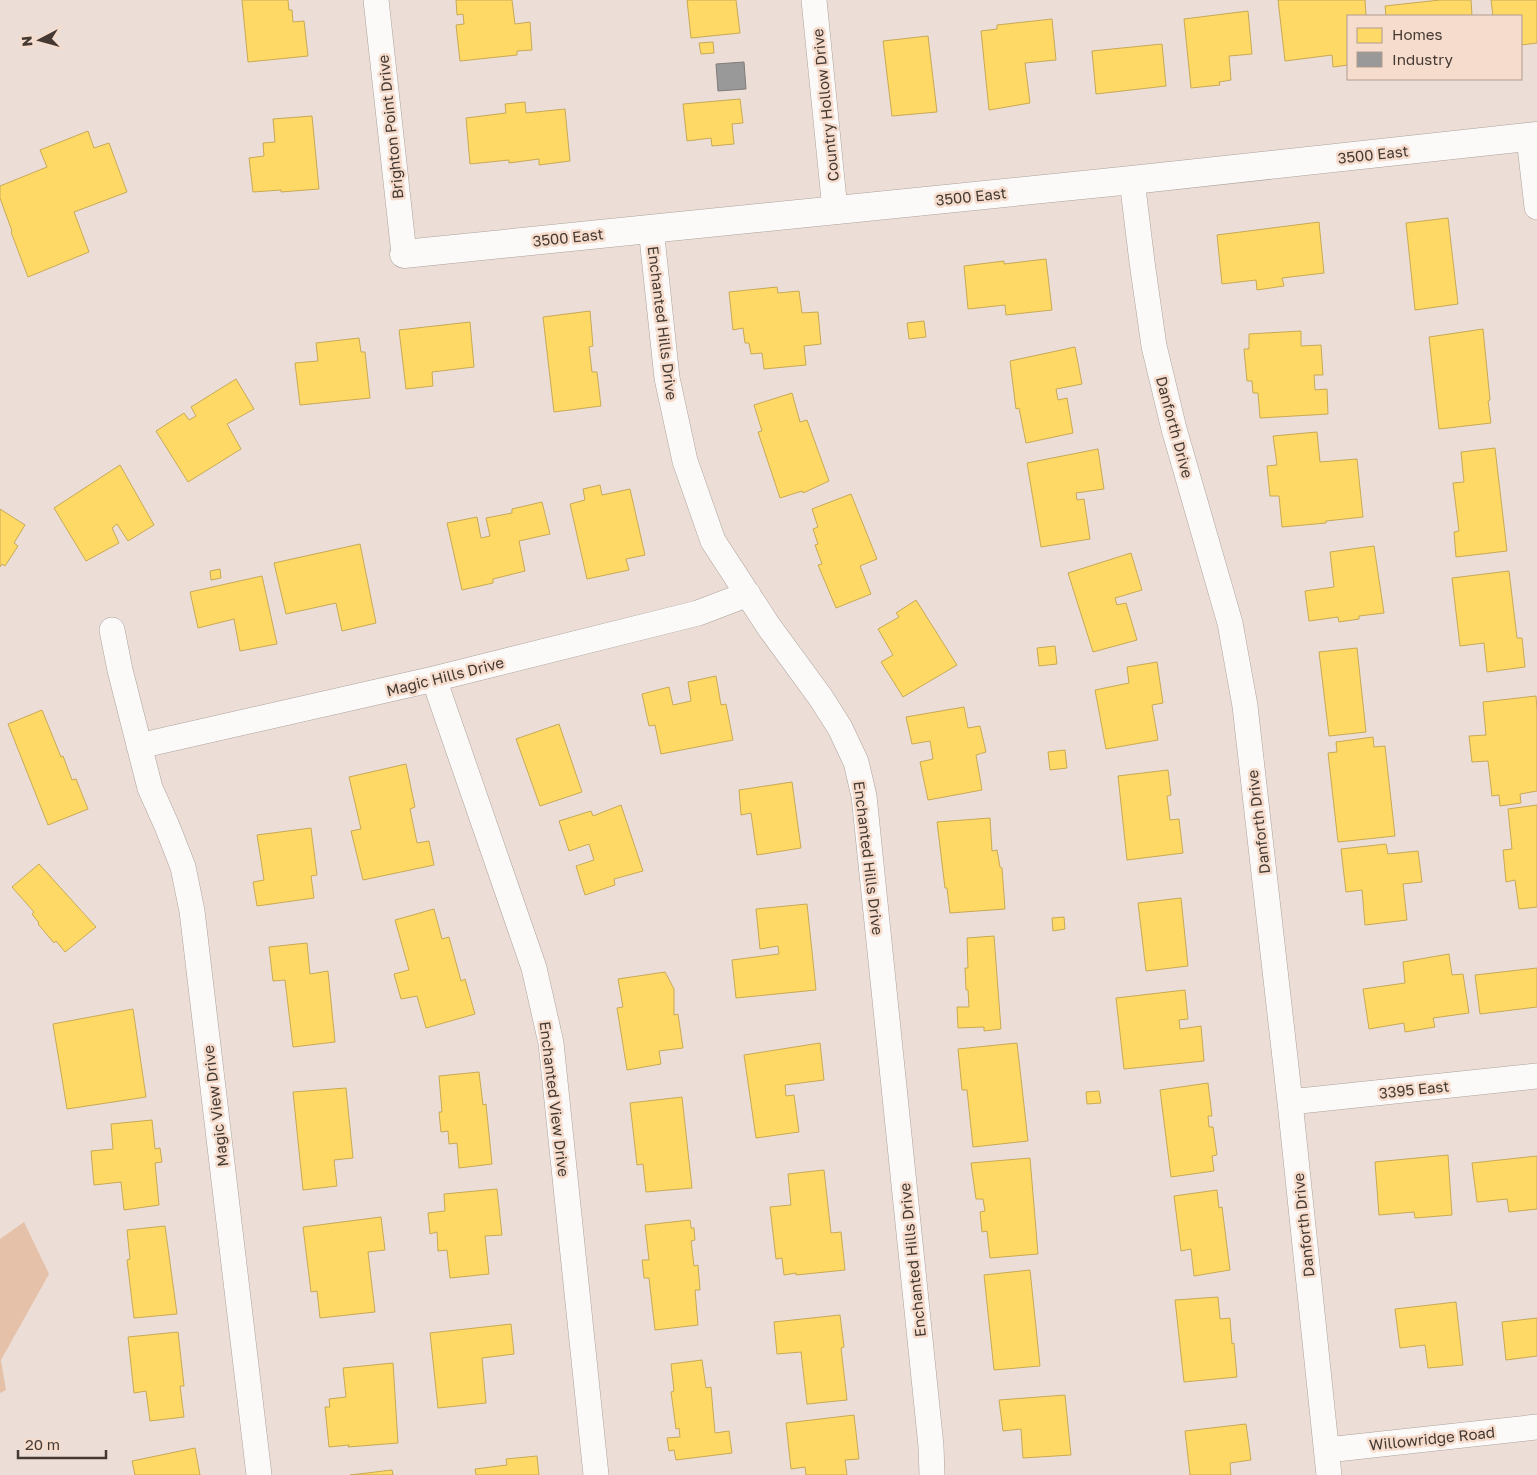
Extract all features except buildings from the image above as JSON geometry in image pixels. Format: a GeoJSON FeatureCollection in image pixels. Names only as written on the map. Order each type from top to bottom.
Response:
{"type":"FeatureCollection","features":[{"type":"Feature","properties":{"kind":"street","name":"Brighton Point Drive"},"geometry":{"type":"LineString","coordinates":[[376,0],[404,254]]}},
{"type":"Feature","properties":{"kind":"street","name":"Country Hollow Drive"},"geometry":{"type":"LineString","coordinates":[[814,0],[835,210]]}},
{"type":"Feature","properties":{"kind":"street","name":"3500 East"},"geometry":{"type":"LineString","coordinates":[[404,254],[1132,180],[1533,136]]}},
{"type":"Feature","properties":{"kind":"street"},"geometry":{"type":"LineString","coordinates":[[1533,136],[1537,207]]}},
{"type":"Feature","properties":{"kind":"street","name":"Danforth Drive"},"geometry":{"type":"LineString","coordinates":[[1132,180],[1154,346],[1174,429],[1230,623],[1245,706],[1290,1102],[1329,1475]]}},
{"type":"Feature","properties":{"kind":"street","name":"Enchanted Hills Drive"},"geometry":{"type":"LineString","coordinates":[[651,228],[667,378],[685,461],[713,541],[840,728],[856,762],[864,796],[931,1446],[932,1475]]}},
{"type":"Feature","properties":{"kind":"street","name":"Magic Hills Drive"},"geometry":{"type":"LineString","coordinates":[[139,746],[434,679],[698,613],[748,594]]}},
{"type":"Feature","properties":{"kind":"street","name":"Magic View Drive"},"geometry":{"type":"LineString","coordinates":[[112,630],[120,670],[150,788],[183,867],[192,911],[260,1475]]}},
{"type":"Feature","properties":{"kind":"street","name":"Enchanted View Drive"},"geometry":{"type":"LineString","coordinates":[[434,679],[534,968],[551,1043],[596,1475]]}},
{"type":"Feature","properties":{"kind":"street","name":"3395 East"},"geometry":{"type":"LineString","coordinates":[[1290,1102],[1537,1076]]}},
{"type":"Feature","properties":{"kind":"street","name":"Willowridge Road"},"geometry":{"type":"LineString","coordinates":[[1327,1450],[1537,1427]]}},
{"type":"Feature","properties":{"kind":"shaded area"},"geometry":{"type":"Polygon","coordinates":[[[24,1222],[49,1274],[1,1360],[6,1390],[0,1393],[0,1239],[24,1222]]]}}]}
